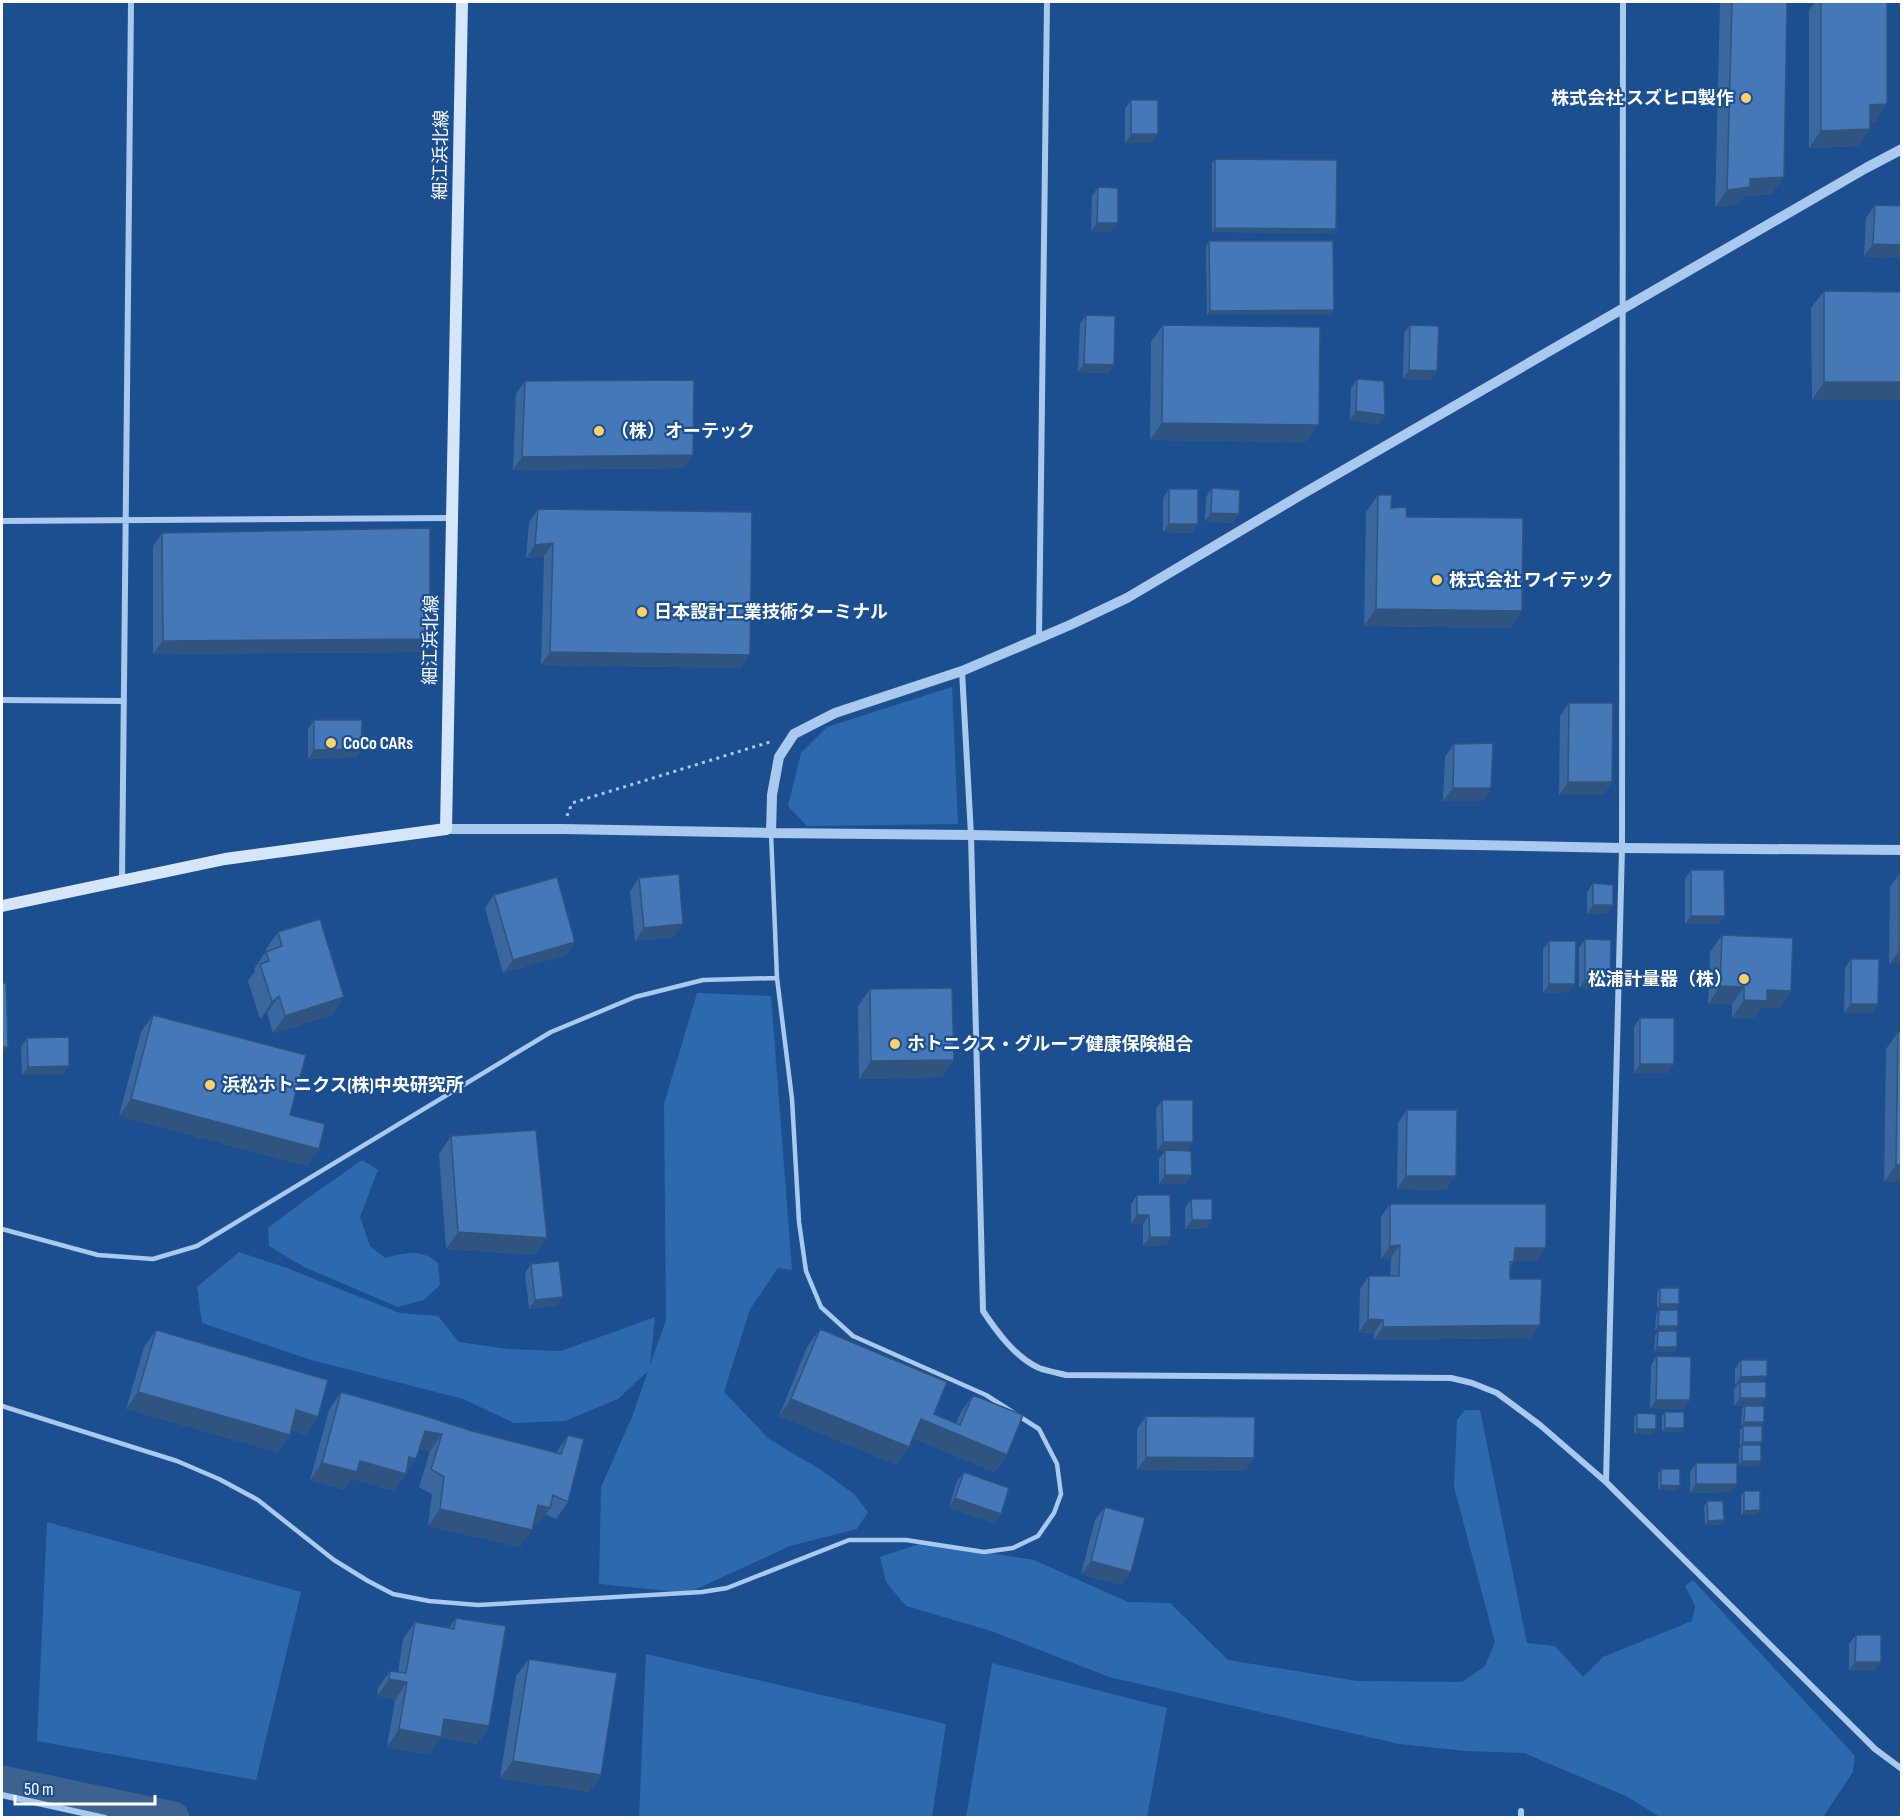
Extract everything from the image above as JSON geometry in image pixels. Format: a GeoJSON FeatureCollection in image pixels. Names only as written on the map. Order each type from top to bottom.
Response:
{"type":"FeatureCollection","features":[{"type":"Feature","properties":{"kind":"main road","name":"細江浜北線"},"geometry":{"type":"LineString","coordinates":[[446,830],[462,2]]}},
{"type":"Feature","properties":{"kind":"main road"},"geometry":{"type":"LineString","coordinates":[[2,906],[225,860],[446,830]]}},
{"type":"Feature","properties":{"kind":"street"},"geometry":{"type":"LineString","coordinates":[[122,880],[131,2]]}},
{"type":"Feature","properties":{"kind":"street"},"geometry":{"type":"LineString","coordinates":[[1039,639],[1047,2]]}},
{"type":"Feature","properties":{"kind":"street"},"geometry":{"type":"LineString","coordinates":[[1606,1482],[1622,848],[1623,2]]}},
{"type":"Feature","properties":{"kind":"street"},"geometry":{"type":"LineString","coordinates":[[771,834],[772,795],[779,757],[794,734],[835,713],[963,671],[1127,598],[1621,309],[1902,149]]}},
{"type":"Feature","properties":{"kind":"street"},"geometry":{"type":"LineString","coordinates":[[2,521],[126,522],[452,518]]}},
{"type":"Feature","properties":{"kind":"street"},"geometry":{"type":"LineString","coordinates":[[963,671],[971,835],[983,1311],[996,1331],[1019,1355],[1039,1368],[1066,1375],[1450,1378],[1473,1383],[1497,1393],[1540,1425],[1606,1482],[1875,1749],[1902,1769]]}},
{"type":"Feature","properties":{"kind":"street"},"geometry":{"type":"LineString","coordinates":[[2,700],[124,700]]}},
{"type":"Feature","properties":{"kind":"street"},"geometry":{"type":"LineString","coordinates":[[446,830],[562,829],[1622,848],[1902,850]]}},
{"type":"Feature","properties":{"kind":"street"},"geometry":{"type":"LineString","coordinates":[[2,1795],[105,1818]]}},
{"type":"Feature","properties":{"kind":"lane"},"geometry":{"type":"LineString","coordinates":[[2,1406],[177,1461],[219,1479],[258,1500],[334,1560],[368,1581],[393,1594],[429,1601],[478,1605],[702,1592],[727,1588],[849,1540],[906,1540],[984,1552],[1013,1548],[1038,1536],[1053,1513],[1061,1494],[1057,1464],[1039,1429],[986,1395],[852,1336],[821,1306],[806,1271],[799,1222],[792,1099],[777,978],[771,834]]}},
{"type":"Feature","properties":{"kind":"lane"},"geometry":{"type":"LineString","coordinates":[[2,1229],[98,1255],[153,1258],[196,1246],[551,1032],[635,997],[703,980],[777,978]]}},
{"type":"Feature","properties":{"kind":"path"},"geometry":{"type":"LineString","coordinates":[[562,829],[572,803],[794,734]]}},
{"type":"Feature","properties":{"kind":"shaded area"},"geometry":{"type":"Polygon","coordinates":[[[952,687],[958,824],[807,826],[788,806],[801,753],[827,727],[952,687]]]}},
{"type":"Feature","properties":{"kind":"shaded area"},"geometry":{"type":"Polygon","coordinates":[[[697,993],[771,996],[792,1270],[778,1268],[750,1309],[724,1392],[769,1439],[821,1470],[854,1494],[868,1512],[857,1529],[790,1546],[688,1593],[599,1584],[601,1487],[632,1417],[648,1371],[618,1399],[565,1421],[514,1423],[463,1399],[311,1360],[202,1323],[197,1287],[239,1252],[287,1268],[400,1313],[438,1316],[459,1342],[508,1349],[561,1351],[655,1317],[650,1365],[666,1320],[664,1104],[697,993]]]}},
{"type":"Feature","properties":{"kind":"shaded area"},"geometry":{"type":"Polygon","coordinates":[[[362,1160],[378,1170],[360,1217],[370,1246],[385,1258],[413,1253],[426,1255],[438,1263],[440,1285],[424,1300],[398,1307],[304,1267],[269,1246],[268,1228],[362,1160]]]}},
{"type":"Feature","properties":{"kind":"shaded area"},"geometry":{"type":"Polygon","coordinates":[[[1465,1410],[1480,1410],[1527,1643],[1555,1646],[1583,1677],[1603,1657],[1692,1621],[1695,1606],[1685,1586],[1693,1580],[1855,1756],[1853,1772],[1823,1817],[1660,1817],[1628,1797],[1524,1753],[1466,1751],[1399,1744],[1109,1677],[991,1631],[906,1606],[886,1582],[880,1557],[922,1543],[1034,1560],[1128,1602],[1170,1603],[1228,1660],[1357,1681],[1462,1682],[1485,1666],[1495,1642],[1454,1487],[1457,1420],[1465,1410]]]}},
{"type":"Feature","properties":{"kind":"shaded area"},"geometry":{"type":"Polygon","coordinates":[[[47,1522],[301,1592],[256,1780],[37,1741],[47,1522]]]}},
{"type":"Feature","properties":{"kind":"shaded area"},"geometry":{"type":"Polygon","coordinates":[[[646,1654],[946,1724],[932,1817],[639,1817],[646,1654]]]}},
{"type":"Feature","properties":{"kind":"shaded area"},"geometry":{"type":"Polygon","coordinates":[[[992,1663],[1167,1708],[1147,1817],[966,1817],[992,1663]]]}},
{"type":"Feature","properties":{"kind":"building","name":"株式会社 スズヒロ製作"},"geometry":{"type":"Polygon","coordinates":[[[1732,2],[1787,2],[1784,177],[1750,179],[1750,187],[1727,190],[1732,2]]]}},
{"type":"Feature","properties":{"kind":"building"},"geometry":{"type":"Polygon","coordinates":[[[1821,2],[1887,2],[1887,104],[1870,105],[1870,129],[1821,131],[1821,2]]]}},
{"type":"Feature","properties":{"kind":"building"},"geometry":{"type":"Polygon","coordinates":[[[1131,100],[1158,100],[1158,134],[1131,134],[1131,100]]]}},
{"type":"Feature","properties":{"kind":"building"},"geometry":{"type":"Polygon","coordinates":[[[1215,159],[1337,160],[1336,229],[1215,228],[1215,159]]]}},
{"type":"Feature","properties":{"kind":"building"},"geometry":{"type":"Polygon","coordinates":[[[1098,187],[1118,188],[1118,223],[1097,223],[1098,187]]]}},
{"type":"Feature","properties":{"kind":"building"},"geometry":{"type":"Polygon","coordinates":[[[1875,205],[1902,206],[1902,245],[1873,244],[1875,205]]]}},
{"type":"Feature","properties":{"kind":"building"},"geometry":{"type":"Polygon","coordinates":[[[1209,241],[1333,241],[1334,310],[1210,311],[1209,241]]]}},
{"type":"Feature","properties":{"kind":"building"},"geometry":{"type":"Polygon","coordinates":[[[1824,291],[1902,292],[1902,382],[1824,382],[1824,291]]]}},
{"type":"Feature","properties":{"kind":"building"},"geometry":{"type":"Polygon","coordinates":[[[1086,315],[1115,316],[1114,365],[1084,364],[1086,315]]]}},
{"type":"Feature","properties":{"kind":"building"},"geometry":{"type":"Polygon","coordinates":[[[1163,325],[1320,327],[1319,425],[1162,423],[1163,325]]]}},
{"type":"Feature","properties":{"kind":"building"},"geometry":{"type":"Polygon","coordinates":[[[1410,325],[1439,326],[1437,371],[1409,370],[1410,325]]]}},
{"type":"Feature","properties":{"kind":"building"},"geometry":{"type":"Polygon","coordinates":[[[1357,379],[1384,381],[1385,415],[1356,411],[1357,379]]]}},
{"type":"Feature","properties":{"kind":"building","name":"（株）オーテック"},"geometry":{"type":"Polygon","coordinates":[[[694,380],[693,455],[522,457],[525,381],[694,380]]]}},
{"type":"Feature","properties":{"kind":"building"},"geometry":{"type":"Polygon","coordinates":[[[1212,488],[1240,490],[1239,514],[1211,513],[1212,488]]]}},
{"type":"Feature","properties":{"kind":"building"},"geometry":{"type":"Polygon","coordinates":[[[1169,489],[1198,489],[1198,524],[1169,524],[1169,489]]]}},
{"type":"Feature","properties":{"kind":"building","name":"株式会社 ワイテック"},"geometry":{"type":"Polygon","coordinates":[[[1378,495],[1392,495],[1391,508],[1406,507],[1407,517],[1523,518],[1522,611],[1376,609],[1378,495]]]}},
{"type":"Feature","properties":{"kind":"building","name":"日本設計工業技術ターミナル"},"geometry":{"type":"Polygon","coordinates":[[[538,509],[752,512],[750,655],[550,652],[553,543],[535,545],[538,509]]]}},
{"type":"Feature","properties":{"kind":"building"},"geometry":{"type":"Polygon","coordinates":[[[430,528],[430,639],[163,641],[162,533],[430,528]]]}},
{"type":"Feature","properties":{"kind":"building"},"geometry":{"type":"Polygon","coordinates":[[[1569,703],[1613,703],[1612,782],[1568,782],[1569,703]]]}},
{"type":"Feature","properties":{"kind":"building","name":"CoCo CARs"},"geometry":{"type":"Polygon","coordinates":[[[314,720],[362,720],[361,749],[314,750],[314,720]]]}},
{"type":"Feature","properties":{"kind":"building"},"geometry":{"type":"Polygon","coordinates":[[[1493,743],[1491,788],[1453,788],[1454,744],[1493,743]]]}},
{"type":"Feature","properties":{"kind":"building"},"geometry":{"type":"Polygon","coordinates":[[[1691,870],[1724,870],[1725,916],[1691,916],[1691,870]]]}},
{"type":"Feature","properties":{"kind":"building"},"geometry":{"type":"Polygon","coordinates":[[[679,874],[683,924],[644,928],[639,878],[679,874]]]}},
{"type":"Feature","properties":{"kind":"building"},"geometry":{"type":"Polygon","coordinates":[[[1899,874],[1902,874],[1902,951],[1899,951],[1899,874]]]}},
{"type":"Feature","properties":{"kind":"building"},"geometry":{"type":"Polygon","coordinates":[[[557,877],[575,942],[513,960],[494,895],[557,877]]]}},
{"type":"Feature","properties":{"kind":"building"},"geometry":{"type":"Polygon","coordinates":[[[1593,883],[1613,885],[1613,905],[1593,905],[1593,883]]]}},
{"type":"Feature","properties":{"kind":"building"},"geometry":{"type":"Polygon","coordinates":[[[320,919],[344,997],[285,1016],[279,996],[272,1002],[260,964],[269,961],[266,952],[282,946],[278,932],[320,919]]]}},
{"type":"Feature","properties":{"kind":"building"},"geometry":{"type":"Polygon","coordinates":[[[1722,935],[1793,938],[1791,991],[1767,990],[1767,1001],[1744,1000],[1744,987],[1720,986],[1722,935]]]}},
{"type":"Feature","properties":{"kind":"building"},"geometry":{"type":"Polygon","coordinates":[[[1585,939],[1611,940],[1610,980],[1585,980],[1585,939]]]}},
{"type":"Feature","properties":{"kind":"building"},"geometry":{"type":"Polygon","coordinates":[[[1549,941],[1576,941],[1575,984],[1549,984],[1549,941]]]}},
{"type":"Feature","properties":{"kind":"building"},"geometry":{"type":"Polygon","coordinates":[[[1851,959],[1879,959],[1878,1004],[1851,1004],[1851,959]]]}},
{"type":"Feature","properties":{"kind":"building"},"geometry":{"type":"Polygon","coordinates":[[[2,983],[6,983],[8,1047],[2,1047],[2,983]]]}},
{"type":"Feature","properties":{"kind":"building"},"geometry":{"type":"Polygon","coordinates":[[[952,988],[954,1060],[871,1061],[870,989],[952,988]]]}},
{"type":"Feature","properties":{"kind":"building"},"geometry":{"type":"Polygon","coordinates":[[[153,1015],[306,1055],[290,1115],[325,1124],[319,1149],[131,1099],[153,1015]]]}},
{"type":"Feature","properties":{"kind":"building"},"geometry":{"type":"Polygon","coordinates":[[[1640,1018],[1674,1018],[1674,1064],[1640,1064],[1640,1018]]]}},
{"type":"Feature","properties":{"kind":"building"},"geometry":{"type":"Polygon","coordinates":[[[1898,1032],[1902,1032],[1902,1165],[1896,1165],[1898,1032]]]}},
{"type":"Feature","properties":{"kind":"building"},"geometry":{"type":"Polygon","coordinates":[[[69,1037],[69,1066],[28,1067],[27,1038],[69,1037]]]}},
{"type":"Feature","properties":{"kind":"building"},"geometry":{"type":"Polygon","coordinates":[[[1162,1100],[1193,1100],[1193,1142],[1163,1142],[1162,1100]]]}},
{"type":"Feature","properties":{"kind":"building"},"geometry":{"type":"Polygon","coordinates":[[[1407,1110],[1457,1110],[1456,1176],[1406,1176],[1407,1110]]]}},
{"type":"Feature","properties":{"kind":"building"},"geometry":{"type":"Polygon","coordinates":[[[536,1130],[547,1238],[458,1232],[451,1136],[536,1130]]]}},
{"type":"Feature","properties":{"kind":"building"},"geometry":{"type":"Polygon","coordinates":[[[1165,1150],[1191,1151],[1192,1175],[1165,1175],[1165,1150]]]}},
{"type":"Feature","properties":{"kind":"building"},"geometry":{"type":"Polygon","coordinates":[[[1137,1195],[1170,1195],[1171,1237],[1150,1237],[1149,1215],[1137,1215],[1137,1195]]]}},
{"type":"Feature","properties":{"kind":"building"},"geometry":{"type":"Polygon","coordinates":[[[1191,1199],[1212,1199],[1212,1220],[1192,1220],[1191,1199]]]}},
{"type":"Feature","properties":{"kind":"building"},"geometry":{"type":"Polygon","coordinates":[[[1390,1204],[1546,1204],[1546,1248],[1515,1248],[1514,1261],[1510,1262],[1510,1279],[1542,1279],[1540,1325],[1383,1327],[1383,1320],[1368,1319],[1369,1276],[1399,1276],[1400,1245],[1390,1246],[1390,1204]]]}},
{"type":"Feature","properties":{"kind":"building"},"geometry":{"type":"Polygon","coordinates":[[[559,1261],[563,1297],[535,1300],[531,1264],[559,1261]]]}},
{"type":"Feature","properties":{"kind":"building"},"geometry":{"type":"Polygon","coordinates":[[[1660,1288],[1679,1288],[1679,1304],[1660,1304],[1660,1288]]]}},
{"type":"Feature","properties":{"kind":"building"},"geometry":{"type":"Polygon","coordinates":[[[1659,1310],[1678,1310],[1678,1326],[1658,1326],[1659,1310]]]}},
{"type":"Feature","properties":{"kind":"building"},"geometry":{"type":"Polygon","coordinates":[[[820,1329],[947,1382],[934,1414],[960,1425],[973,1395],[1023,1415],[1007,1455],[921,1419],[909,1447],[791,1399],[820,1329]]]}},
{"type":"Feature","properties":{"kind":"building"},"geometry":{"type":"Polygon","coordinates":[[[156,1330],[328,1380],[318,1417],[296,1410],[290,1435],[138,1392],[156,1330]]]}},
{"type":"Feature","properties":{"kind":"building"},"geometry":{"type":"Polygon","coordinates":[[[1658,1331],[1677,1331],[1677,1347],[1657,1347],[1658,1331]]]}},
{"type":"Feature","properties":{"kind":"building"},"geometry":{"type":"Polygon","coordinates":[[[1657,1356],[1691,1357],[1690,1400],[1656,1400],[1657,1356]]]}},
{"type":"Feature","properties":{"kind":"building"},"geometry":{"type":"Polygon","coordinates":[[[1741,1360],[1767,1360],[1767,1376],[1741,1377],[1741,1360]]]}},
{"type":"Feature","properties":{"kind":"building"},"geometry":{"type":"Polygon","coordinates":[[[1740,1382],[1766,1382],[1766,1398],[1740,1398],[1740,1382]]]}},
{"type":"Feature","properties":{"kind":"building"},"geometry":{"type":"Polygon","coordinates":[[[341,1392],[472,1431],[561,1454],[568,1435],[584,1439],[568,1502],[553,1495],[550,1508],[538,1505],[532,1530],[440,1509],[444,1477],[431,1469],[442,1434],[425,1431],[416,1459],[409,1457],[406,1474],[360,1461],[357,1472],[322,1463],[341,1392]]]}},
{"type":"Feature","properties":{"kind":"building"},"geometry":{"type":"Polygon","coordinates":[[[1745,1406],[1764,1406],[1764,1422],[1744,1422],[1745,1406]]]}},
{"type":"Feature","properties":{"kind":"building"},"geometry":{"type":"Polygon","coordinates":[[[1665,1412],[1684,1412],[1684,1428],[1665,1428],[1665,1412]]]}},
{"type":"Feature","properties":{"kind":"building"},"geometry":{"type":"Polygon","coordinates":[[[1637,1413],[1656,1414],[1656,1429],[1637,1429],[1637,1413]]]}},
{"type":"Feature","properties":{"kind":"building"},"geometry":{"type":"Polygon","coordinates":[[[1146,1416],[1255,1417],[1254,1458],[1146,1457],[1146,1416]]]}},
{"type":"Feature","properties":{"kind":"building"},"geometry":{"type":"Polygon","coordinates":[[[1743,1426],[1762,1426],[1762,1442],[1743,1442],[1743,1426]]]}},
{"type":"Feature","properties":{"kind":"building"},"geometry":{"type":"Polygon","coordinates":[[[1742,1445],[1761,1445],[1761,1461],[1742,1461],[1742,1445]]]}},
{"type":"Feature","properties":{"kind":"building"},"geometry":{"type":"Polygon","coordinates":[[[1696,1463],[1737,1463],[1737,1484],[1696,1484],[1696,1463]]]}},
{"type":"Feature","properties":{"kind":"building"},"geometry":{"type":"Polygon","coordinates":[[[1661,1469],[1680,1469],[1680,1486],[1661,1485],[1661,1469]]]}},
{"type":"Feature","properties":{"kind":"building"},"geometry":{"type":"Polygon","coordinates":[[[964,1472],[1009,1488],[1001,1514],[955,1498],[964,1472]]]}},
{"type":"Feature","properties":{"kind":"building"},"geometry":{"type":"Polygon","coordinates":[[[1744,1491],[1760,1491],[1760,1510],[1744,1511],[1744,1491]]]}},
{"type":"Feature","properties":{"kind":"building"},"geometry":{"type":"Polygon","coordinates":[[[1707,1501],[1723,1501],[1724,1520],[1708,1521],[1707,1501]]]}},
{"type":"Feature","properties":{"kind":"building"},"geometry":{"type":"Polygon","coordinates":[[[1105,1507],[1145,1518],[1131,1572],[1091,1561],[1105,1507]]]}},
{"type":"Feature","properties":{"kind":"building"},"geometry":{"type":"Polygon","coordinates":[[[456,1618],[506,1626],[489,1726],[444,1719],[441,1737],[399,1729],[407,1682],[389,1679],[390,1671],[406,1673],[415,1622],[454,1629],[456,1618]]]}},
{"type":"Feature","properties":{"kind":"building"},"geometry":{"type":"Polygon","coordinates":[[[1856,1635],[1881,1635],[1881,1662],[1855,1662],[1856,1635]]]}},
{"type":"Feature","properties":{"kind":"building"},"geometry":{"type":"Polygon","coordinates":[[[529,1659],[617,1673],[601,1775],[513,1761],[529,1659]]]}},
{"type":"Feature","properties":{"kind":"waterway"},"geometry":{"type":"LineString","coordinates":[[2,1782],[173,1818]]}},
{"type":"Feature","properties":{"kind":"place","name":"株式会社 スズヒロ製作"},"geometry":{"type":"Point","coordinates":[1746,98]}},
{"type":"Feature","properties":{"kind":"place","name":"（株）オーテック"},"geometry":{"type":"Point","coordinates":[599,431]}},
{"type":"Feature","properties":{"kind":"place","name":"株式会社 ワイテック"},"geometry":{"type":"Point","coordinates":[1437,580]}},
{"type":"Feature","properties":{"kind":"place","name":"日本設計工業技術ターミナル"},"geometry":{"type":"Point","coordinates":[642,612]}},
{"type":"Feature","properties":{"kind":"place","name":"CoCo CARs"},"geometry":{"type":"Point","coordinates":[331,743]}},
{"type":"Feature","properties":{"kind":"place","name":"松浦計量器（株）"},"geometry":{"type":"Point","coordinates":[1744,979]}},
{"type":"Feature","properties":{"kind":"place","name":"ホトニクス・グループ健康保険組合"},"geometry":{"type":"Point","coordinates":[895,1044]}},
{"type":"Feature","properties":{"kind":"place","name":"浜松ホトニクス(株)中央研究所"},"geometry":{"type":"Point","coordinates":[210,1085]}}]}
